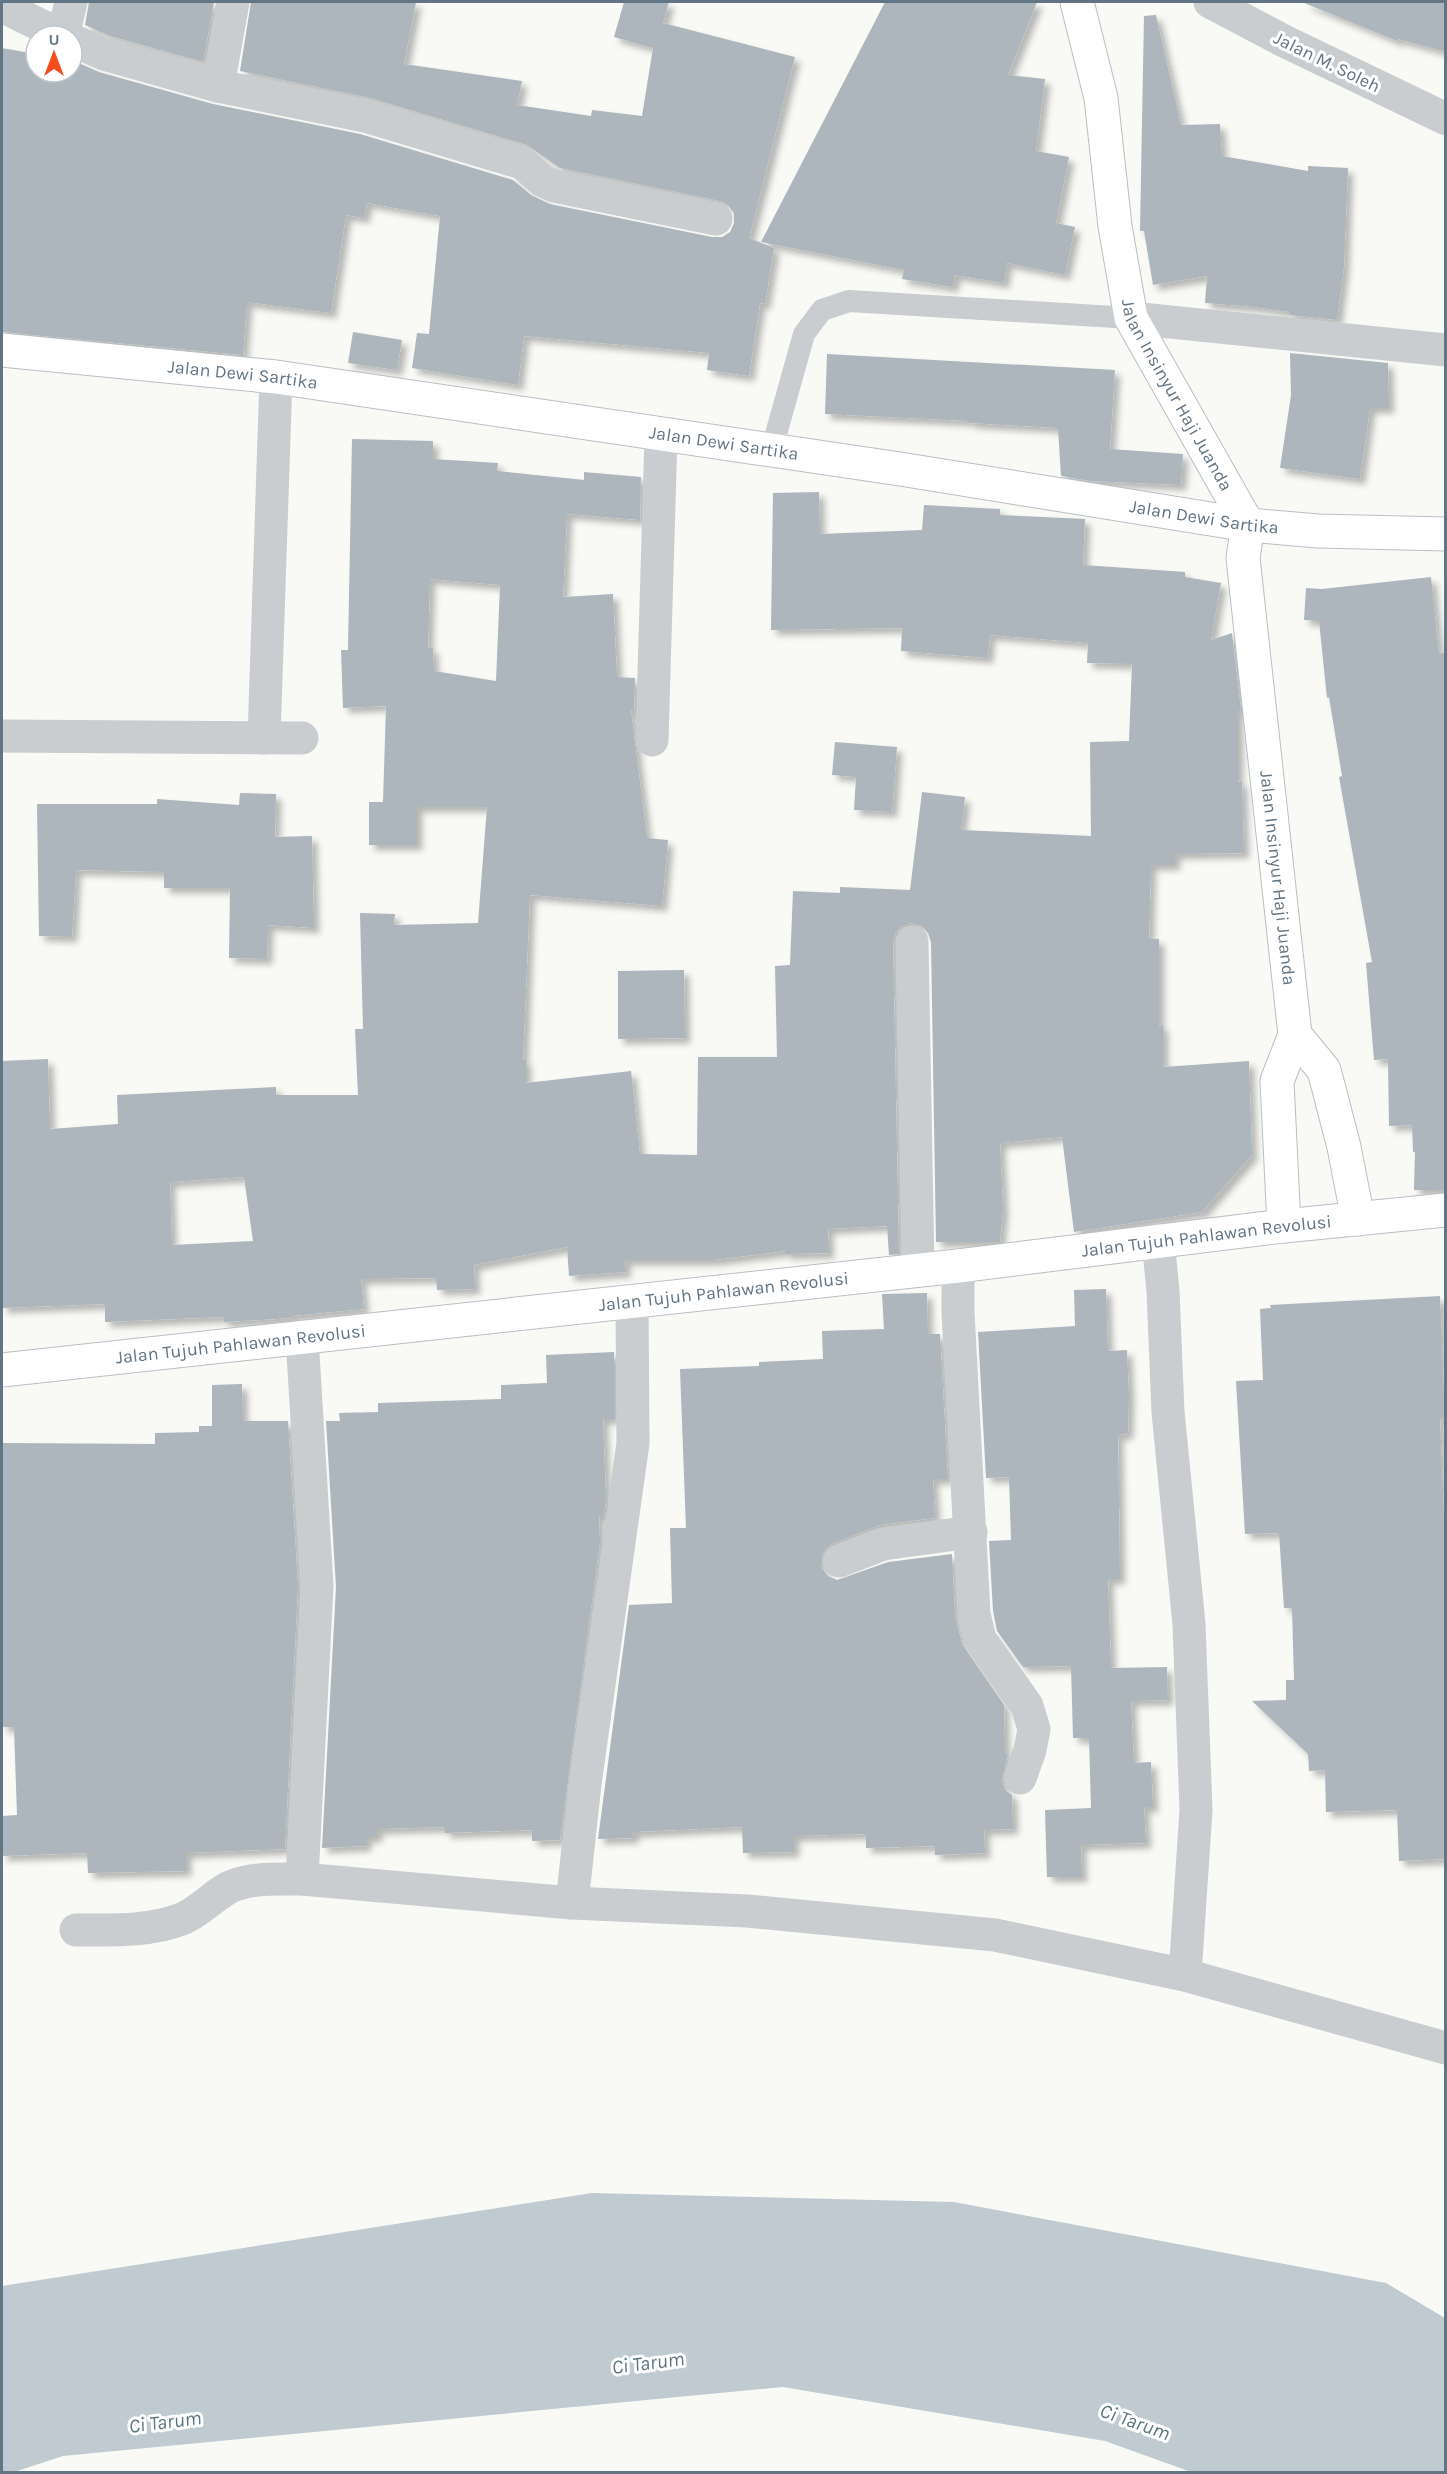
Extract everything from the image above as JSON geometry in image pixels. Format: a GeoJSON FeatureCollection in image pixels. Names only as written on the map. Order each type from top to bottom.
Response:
{"type":"FeatureCollection","features":[{"type":"Feature","properties":{"kind":"street"},"geometry":{"type":"LineString","coordinates":[[66,24],[71,2]]}},
{"type":"Feature","properties":{"kind":"street"},"geometry":{"type":"LineString","coordinates":[[218,86],[232,2]]}},
{"type":"Feature","properties":{"kind":"street","name":"Jalan Insinyur Haji Juanda"},"geometry":{"type":"LineString","coordinates":[[1077,2],[1101,98],[1115,226],[1131,318],[1248,525],[1243,558],[1295,1035],[1277,1081],[1284,1226]]}},
{"type":"Feature","properties":{"kind":"street","name":"Jalan M. Soleh"},"geometry":{"type":"LineString","coordinates":[[1210,2],[1284,41],[1446,119]]}},
{"type":"Feature","properties":{"kind":"street"},"geometry":{"type":"LineString","coordinates":[[2,6],[39,24]]}},
{"type":"Feature","properties":{"kind":"street"},"geometry":{"type":"LineString","coordinates":[[84,45],[104,54],[218,86],[365,116],[522,163],[543,181],[554,186],[716,219]]}},
{"type":"Feature","properties":{"kind":"street"},"geometry":{"type":"LineString","coordinates":[[1131,318],[1446,350]]}},
{"type":"Feature","properties":{"kind":"street","name":"Jalan Dewi Sartika"},"geometry":{"type":"LineString","coordinates":[[2,350],[276,377],[661,436],[900,469],[1248,525],[1318,531],[1446,534]]}},
{"type":"Feature","properties":{"kind":"street"},"geometry":{"type":"LineString","coordinates":[[264,738],[276,377]]}},
{"type":"Feature","properties":{"kind":"street"},"geometry":{"type":"LineString","coordinates":[[652,740],[661,436]]}},
{"type":"Feature","properties":{"kind":"street"},"geometry":{"type":"LineString","coordinates":[[2,736],[302,738]]}},
{"type":"Feature","properties":{"kind":"street"},"geometry":{"type":"LineString","coordinates":[[912,942],[918,1270]]}},
{"type":"Feature","properties":{"kind":"street"},"geometry":{"type":"LineString","coordinates":[[1295,1035],[1324,1070],[1344,1147],[1358,1219]]}},
{"type":"Feature","properties":{"kind":"street","name":"Jalan Tujuh Pahlawan Revolusi"},"geometry":{"type":"LineString","coordinates":[[2,1370],[958,1266],[1284,1226],[1446,1210]]}},
{"type":"Feature","properties":{"kind":"street"},"geometry":{"type":"LineString","coordinates":[[1158,1240],[1163,1292],[1168,1412],[1188,1624],[1196,1809],[1185,1975]]}},
{"type":"Feature","properties":{"kind":"street"},"geometry":{"type":"LineString","coordinates":[[958,1266],[958,1312],[974,1614],[980,1639],[1028,1706],[1034,1729],[1030,1750],[1020,1778]]}},
{"type":"Feature","properties":{"kind":"street"},"geometry":{"type":"LineString","coordinates":[[572,1903],[585,1784],[633,1443],[632,1301]]}},
{"type":"Feature","properties":{"kind":"street"},"geometry":{"type":"LineString","coordinates":[[302,1337],[317,1586],[302,1879]]}},
{"type":"Feature","properties":{"kind":"street"},"geometry":{"type":"LineString","coordinates":[[838,1562],[858,1551],[883,1544],[971,1532]]}},
{"type":"Feature","properties":{"kind":"street"},"geometry":{"type":"LineString","coordinates":[[76,1930],[142,1930],[183,1919],[228,1889],[252,1881],[302,1879],[572,1903],[747,1911],[995,1935],[1185,1975],[1446,2048]]}},
{"type":"Feature","properties":{"kind":"lane"},"geometry":{"type":"LineString","coordinates":[[771,452],[804,334],[822,310],[849,301],[1131,318]]}},
{"type":"Feature","properties":{"kind":"water","name":"Ci Tarum"},"geometry":{"type":"Polygon","coordinates":[[[592,2193],[954,2202],[1386,2283],[1445,2318],[1445,2472],[1191,2472],[1105,2441],[783,2387],[63,2456],[14,2472],[2,2472],[2,2286],[592,2193]]]}},
{"type":"Feature","properties":{"kind":"building"},"geometry":{"type":"Polygon","coordinates":[[[89,2],[214,2],[203,62],[110,36],[85,25],[89,2]]]}},
{"type":"Feature","properties":{"kind":"building"},"geometry":{"type":"Polygon","coordinates":[[[251,2],[416,2],[404,64],[522,81],[517,105],[591,116],[592,110],[642,116],[653,48],[614,37],[624,2],[669,2],[663,23],[795,57],[749,238],[774,248],[765,304],[760,303],[749,376],[707,370],[709,353],[524,336],[518,385],[412,368],[417,333],[429,334],[440,216],[367,203],[364,218],[346,215],[331,313],[247,302],[243,355],[2,332],[2,48],[24,52],[24,84],[84,84],[84,65],[99,72],[213,104],[360,134],[513,180],[531,195],[550,204],[712,237],[722,237],[730,232],[734,223],[734,213],[728,205],[720,201],[560,168],[527,145],[370,98],[240,71],[251,2]]]}},
{"type":"Feature","properties":{"kind":"building"},"geometry":{"type":"Polygon","coordinates":[[[885,2],[1037,2],[1008,75],[1045,79],[1036,151],[1069,157],[1056,223],[1075,227],[1065,275],[1007,263],[1004,283],[955,275],[953,287],[902,279],[904,270],[761,242],[885,2]]]}},
{"type":"Feature","properties":{"kind":"building"},"geometry":{"type":"Polygon","coordinates":[[[1302,2],[1446,2],[1446,52],[1398,39],[1397,41],[1302,2]]]}},
{"type":"Feature","properties":{"kind":"building"},"geometry":{"type":"Polygon","coordinates":[[[1156,15],[1181,125],[1220,124],[1222,156],[1308,171],[1308,166],[1348,168],[1344,267],[1337,320],[1290,315],[1290,312],[1255,307],[1205,303],[1207,276],[1153,285],[1144,231],[1140,231],[1144,16],[1156,15]]]}},
{"type":"Feature","properties":{"kind":"building"},"geometry":{"type":"Polygon","coordinates":[[[353,332],[402,340],[397,370],[348,363],[353,332]]]}},
{"type":"Feature","properties":{"kind":"building"},"geometry":{"type":"Polygon","coordinates":[[[1290,353],[1388,363],[1389,408],[1370,408],[1360,479],[1280,468],[1291,395],[1290,353]]]}},
{"type":"Feature","properties":{"kind":"building"},"geometry":{"type":"Polygon","coordinates":[[[827,354],[1115,370],[1110,449],[1183,454],[1181,485],[1090,481],[1061,476],[1058,428],[825,414],[827,354]]]}},
{"type":"Feature","properties":{"kind":"building"},"geometry":{"type":"Polygon","coordinates":[[[352,439],[433,441],[433,459],[498,463],[497,471],[584,480],[584,472],[641,477],[640,520],[567,514],[563,597],[613,594],[617,677],[635,678],[634,711],[631,710],[647,838],[668,840],[662,906],[530,895],[523,1060],[526,1060],[526,1083],[631,1071],[640,1154],[697,1155],[698,1057],[777,1057],[775,966],[790,965],[793,891],[840,893],[840,887],[910,890],[922,792],[965,797],[961,830],[1091,836],[1090,742],[1129,741],[1132,664],[1087,663],[1088,643],[990,635],[988,658],[901,651],[902,628],[771,630],[773,493],[819,492],[820,534],[922,530],[924,505],[1000,509],[1000,515],[1085,519],[1083,565],[1185,572],[1185,577],[1221,583],[1211,640],[1232,633],[1241,710],[1238,711],[1238,782],[1242,781],[1244,853],[1175,854],[1175,865],[1151,865],[1149,939],[1159,939],[1159,1026],[1163,1025],[1163,1067],[1249,1061],[1252,1155],[1202,1212],[1074,1232],[1062,1137],[1000,1143],[1003,1210],[1000,1242],[936,1242],[931,942],[922,926],[911,923],[896,932],[893,942],[899,1254],[889,1255],[887,1226],[828,1229],[829,1253],[785,1254],[785,1251],[714,1260],[625,1260],[626,1272],[569,1276],[567,1247],[474,1265],[475,1289],[437,1290],[436,1278],[361,1279],[364,1309],[291,1316],[292,1318],[224,1322],[223,1317],[105,1322],[105,1304],[2,1308],[2,1061],[48,1059],[50,1129],[118,1124],[117,1095],[276,1087],[276,1095],[358,1095],[355,1029],[363,1029],[360,913],[395,914],[394,925],[478,923],[487,807],[417,807],[417,845],[369,845],[369,802],[383,802],[386,706],[343,708],[341,650],[348,650],[352,439]],[[430,579],[428,648],[433,648],[434,671],[496,681],[500,585],[430,579]],[[244,1177],[170,1182],[172,1245],[253,1241],[244,1177]]]}},
{"type":"Feature","properties":{"kind":"building"},"geometry":{"type":"Polygon","coordinates":[[[1431,577],[1439,654],[1446,652],[1446,1190],[1414,1190],[1415,1152],[1413,1152],[1412,1125],[1389,1126],[1388,1059],[1374,1060],[1366,963],[1372,962],[1339,777],[1342,776],[1329,697],[1327,698],[1319,621],[1304,620],[1306,588],[1322,589],[1431,577]]]}},
{"type":"Feature","properties":{"kind":"building"},"geometry":{"type":"Polygon","coordinates":[[[835,742],[897,747],[892,812],[854,810],[856,777],[832,775],[835,742]]]}},
{"type":"Feature","properties":{"kind":"building"},"geometry":{"type":"Polygon","coordinates":[[[240,793],[276,794],[275,837],[312,836],[314,928],[268,925],[267,959],[229,958],[230,888],[164,888],[164,872],[76,870],[72,937],[39,936],[37,804],[157,804],[157,799],[239,805],[240,793]]]}},
{"type":"Feature","properties":{"kind":"building"},"geometry":{"type":"Polygon","coordinates":[[[684,970],[685,1038],[618,1039],[618,971],[684,970]]]}},
{"type":"Feature","properties":{"kind":"building"},"geometry":{"type":"Polygon","coordinates":[[[1106,1289],[1108,1351],[1127,1350],[1129,1395],[1128,1432],[1118,1435],[1120,1579],[1108,1579],[1111,1668],[1167,1667],[1168,1700],[1131,1701],[1134,1763],[1151,1762],[1153,1807],[1144,1807],[1146,1843],[1081,1845],[1082,1877],[1047,1877],[1045,1810],[1091,1808],[1089,1738],[1073,1738],[1071,1666],[1023,1667],[997,1631],[993,1611],[989,1541],[1011,1540],[1009,1477],[986,1478],[978,1332],[1075,1326],[1074,1290],[1106,1289]]]}},
{"type":"Feature","properties":{"kind":"building"},"geometry":{"type":"Polygon","coordinates":[[[927,1293],[928,1334],[940,1334],[948,1479],[933,1479],[935,1518],[880,1525],[832,1544],[824,1550],[821,1567],[828,1576],[837,1580],[888,1562],[952,1554],[955,1615],[962,1644],[1004,1705],[1005,1755],[1008,1755],[1002,1781],[1005,1790],[1012,1795],[1013,1829],[984,1830],[985,1853],[935,1855],[935,1846],[866,1848],[866,1834],[794,1836],[794,1852],[743,1853],[742,1827],[633,1832],[634,1838],[598,1839],[629,1605],[672,1603],[670,1528],[686,1528],[680,1369],[759,1366],[759,1362],[823,1359],[822,1331],[884,1329],[882,1294],[927,1293]]]}},
{"type":"Feature","properties":{"kind":"building"},"geometry":{"type":"Polygon","coordinates":[[[1440,1296],[1445,1418],[1440,1419],[1446,1566],[1446,1859],[1399,1861],[1397,1810],[1326,1812],[1325,1770],[1309,1771],[1308,1754],[1252,1701],[1286,1700],[1286,1680],[1294,1680],[1292,1608],[1284,1608],[1279,1533],[1245,1534],[1236,1381],[1263,1380],[1260,1309],[1271,1308],[1270,1305],[1440,1296]]]}},
{"type":"Feature","properties":{"kind":"building"},"geometry":{"type":"Polygon","coordinates":[[[614,1352],[614,1419],[603,1419],[606,1499],[604,1516],[599,1516],[600,1542],[560,1840],[532,1841],[532,1830],[445,1833],[445,1827],[377,1829],[377,1837],[366,1837],[366,1846],[322,1848],[336,1587],[326,1421],[340,1421],[339,1413],[378,1412],[378,1403],[501,1399],[501,1385],[547,1383],[546,1355],[614,1352]]]}},
{"type":"Feature","properties":{"kind":"building"},"geometry":{"type":"Polygon","coordinates":[[[242,1384],[243,1421],[288,1421],[298,1586],[285,1849],[186,1853],[186,1871],[88,1873],[87,1853],[2,1856],[2,1816],[17,1815],[14,1727],[2,1727],[2,1443],[155,1444],[155,1433],[199,1432],[199,1426],[212,1426],[212,1385],[242,1384]]]}}]}
